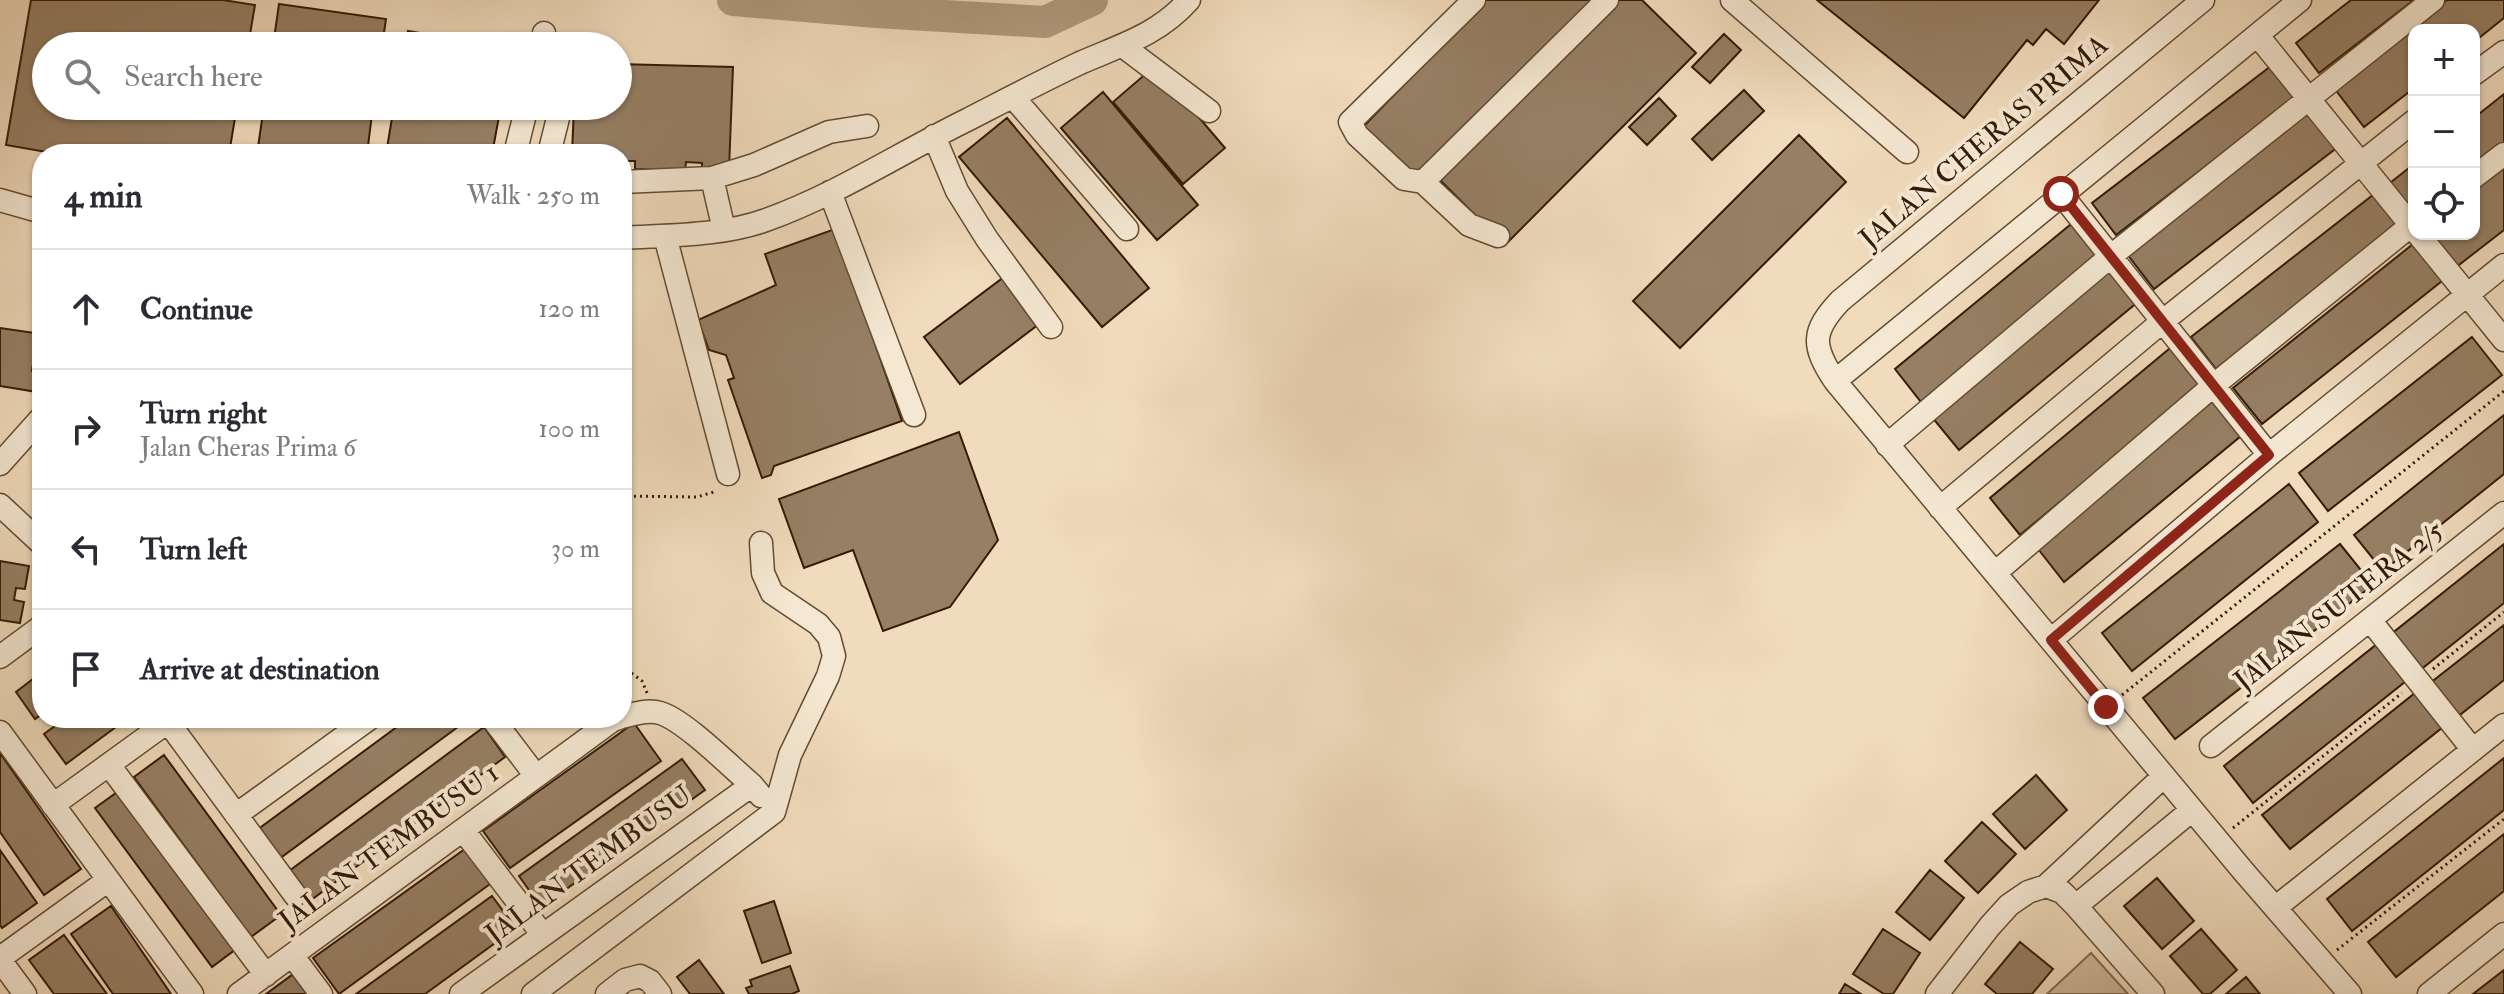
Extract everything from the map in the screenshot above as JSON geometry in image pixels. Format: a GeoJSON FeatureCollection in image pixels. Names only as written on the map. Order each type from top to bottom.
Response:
{"type":"FeatureCollection","features":[{"type":"Feature","properties":{"kind":"street"},"geometry":{"type":"LineString","coordinates":[[632,238],[724,230],[764,221],[830,192],[934,136],[1082,63],[1124,47],[1155,30],[1189,0]]}},
{"type":"Feature","properties":{"kind":"street"},"geometry":{"type":"LineString","coordinates":[[1474,0],[1350,122],[1357,135],[1404,179],[1423,182],[1469,225],[1498,236]]}},
{"type":"Feature","properties":{"kind":"street"},"geometry":{"type":"LineString","coordinates":[[1423,182],[1607,0]]}},
{"type":"Feature","properties":{"kind":"street"},"geometry":{"type":"LineString","coordinates":[[1732,0],[1907,152]]}},
{"type":"Feature","properties":{"kind":"street","name":"JALAN CHERAS PRIMA"},"geometry":{"type":"LineString","coordinates":[[1835,381],[1821,360],[1817,341],[1823,319],[1840,301],[2203,0]]}},
{"type":"Feature","properties":{"kind":"street"},"geometry":{"type":"LineString","coordinates":[[2300,0],[1835,381],[2192,810],[2350,994]]}},
{"type":"Feature","properties":{"kind":"street"},"geometry":{"type":"LineString","coordinates":[[1887,445],[2111,256],[2433,0]]}},
{"type":"Feature","properties":{"kind":"street"},"geometry":{"type":"LineString","coordinates":[[2258,36],[2408,221]]}},
{"type":"Feature","properties":{"kind":"street"},"geometry":{"type":"LineString","coordinates":[[1124,47],[1209,111]]}},
{"type":"Feature","properties":{"kind":"street"},"geometry":{"type":"LineString","coordinates":[[2480,70],[2504,52]]}},
{"type":"Feature","properties":{"kind":"street"},"geometry":{"type":"LineString","coordinates":[[1013,97],[1127,229]]}},
{"type":"Feature","properties":{"kind":"street"},"geometry":{"type":"LineString","coordinates":[[518,144],[524,120]]}},
{"type":"Feature","properties":{"kind":"street"},"geometry":{"type":"LineString","coordinates":[[552,144],[558,120]]}},
{"type":"Feature","properties":{"kind":"street"},"geometry":{"type":"LineString","coordinates":[[632,182],[712,178],[754,165],[829,132],[867,126]]}},
{"type":"Feature","properties":{"kind":"street"},"geometry":{"type":"LineString","coordinates":[[1940,508],[2163,321],[2408,126]]}},
{"type":"Feature","properties":{"kind":"street"},"geometry":{"type":"LineString","coordinates":[[934,136],[957,191],[1051,327]]}},
{"type":"Feature","properties":{"kind":"street"},"geometry":{"type":"LineString","coordinates":[[2480,172],[2504,154]]}},
{"type":"Feature","properties":{"kind":"street"},"geometry":{"type":"LineString","coordinates":[[712,178],[724,230]]}},
{"type":"Feature","properties":{"kind":"street"},"geometry":{"type":"LineString","coordinates":[[830,192],[914,415]]}},
{"type":"Feature","properties":{"kind":"street"},"geometry":{"type":"LineString","coordinates":[[2061,194],[2269,455]]}},
{"type":"Feature","properties":{"kind":"street"},"geometry":{"type":"LineString","coordinates":[[0,200],[32,209]]}},
{"type":"Feature","properties":{"kind":"street"},"geometry":{"type":"LineString","coordinates":[[1995,573],[2214,385],[2408,233]]}},
{"type":"Feature","properties":{"kind":"street"},"geometry":{"type":"LineString","coordinates":[[665,236],[728,474]]}},
{"type":"Feature","properties":{"kind":"street"},"geometry":{"type":"LineString","coordinates":[[2423,240],[2504,340]]}},
{"type":"Feature","properties":{"kind":"street"},"geometry":{"type":"LineString","coordinates":[[2051,640],[2269,455],[2504,265]]}},
{"type":"Feature","properties":{"kind":"street"},"geometry":{"type":"LineString","coordinates":[[0,464],[32,428]]}},
{"type":"Feature","properties":{"kind":"street"},"geometry":{"type":"LineString","coordinates":[[0,505],[32,535]]}},
{"type":"Feature","properties":{"kind":"street","name":"JALAN SUTERA 2/5"},"geometry":{"type":"LineString","coordinates":[[2211,746],[2504,513]]}},
{"type":"Feature","properties":{"kind":"street"},"geometry":{"type":"LineString","coordinates":[[533,994],[774,812],[790,755],[828,676],[834,656],[829,637],[818,624],[772,593],[763,573],[761,543]]}},
{"type":"Feature","properties":{"kind":"street"},"geometry":{"type":"LineString","coordinates":[[2370,620],[2473,750]]}},
{"type":"Feature","properties":{"kind":"street"},"geometry":{"type":"LineString","coordinates":[[0,657],[32,633]]}},
{"type":"Feature","properties":{"kind":"street"},"geometry":{"type":"LineString","coordinates":[[632,716],[660,713],[682,726],[752,785],[774,812]]}},
{"type":"Feature","properties":{"kind":"street"},"geometry":{"type":"LineString","coordinates":[[2275,908],[2504,725]]}},
{"type":"Feature","properties":{"kind":"street"},"geometry":{"type":"LineString","coordinates":[[53,805],[159,728]]}},
{"type":"Feature","properties":{"kind":"street"},"geometry":{"type":"LineString","coordinates":[[176,728],[295,895]]}},
{"type":"Feature","properties":{"kind":"street"},"geometry":{"type":"LineString","coordinates":[[236,815],[347,728]]}},
{"type":"Feature","properties":{"kind":"street"},"geometry":{"type":"LineString","coordinates":[[500,728],[536,776]]}},
{"type":"Feature","properties":{"kind":"street","name":"JALAN TEMBUSU 1"},"geometry":{"type":"LineString","coordinates":[[239,994],[604,728]]}},
{"type":"Feature","properties":{"kind":"street"},"geometry":{"type":"LineString","coordinates":[[0,732],[192,994]]}},
{"type":"Feature","properties":{"kind":"street"},"geometry":{"type":"LineString","coordinates":[[109,765],[266,975]]}},
{"type":"Feature","properties":{"kind":"street"},"geometry":{"type":"LineString","coordinates":[[1937,994],[2009,905],[2028,892],[2046,886],[2164,776]]}},
{"type":"Feature","properties":{"kind":"street","name":"JALAN TEMBUSU"},"geometry":{"type":"LineString","coordinates":[[461,994],[752,785]]}},
{"type":"Feature","properties":{"kind":"street"},"geometry":{"type":"LineString","coordinates":[[2076,906],[2192,810]]}},
{"type":"Feature","properties":{"kind":"street"},"geometry":{"type":"LineString","coordinates":[[463,830],[543,935]]}},
{"type":"Feature","properties":{"kind":"street"},"geometry":{"type":"LineString","coordinates":[[25,994],[0,959],[107,881]]}},
{"type":"Feature","properties":{"kind":"street"},"geometry":{"type":"LineString","coordinates":[[2046,886],[2062,892],[2076,906],[2153,994]]}},
{"type":"Feature","properties":{"kind":"street"},"geometry":{"type":"LineString","coordinates":[[2429,994],[2504,934]]}},
{"type":"Feature","properties":{"kind":"street"},"geometry":{"type":"LineString","coordinates":[[292,955],[321,994]]}},
{"type":"Feature","properties":{"kind":"street"},"geometry":{"type":"LineString","coordinates":[[607,994],[625,980],[640,976],[650,981],[660,994]]}},
{"type":"Feature","properties":{"kind":"path"},"geometry":{"type":"LineString","coordinates":[[2106,707],[2504,391]]}},
{"type":"Feature","properties":{"kind":"path"},"geometry":{"type":"LineString","coordinates":[[632,496],[697,497],[722,489],[729,482],[728,474]]}},
{"type":"Feature","properties":{"kind":"path"},"geometry":{"type":"LineString","coordinates":[[2218,840],[2504,612]]}},
{"type":"Feature","properties":{"kind":"path"},"geometry":{"type":"LineString","coordinates":[[632,674],[646,686],[647,713]]}},
{"type":"Feature","properties":{"kind":"path"},"geometry":{"type":"LineString","coordinates":[[2322,962],[2504,819]]}},
{"type":"Feature","properties":{"kind":"shaded area"},"geometry":{"type":"Polygon","coordinates":[[[2091,953],[2128,994],[2047,994],[2091,953]]]}},
{"type":"Feature","properties":{"kind":"building"},"geometry":{"type":"Polygon","coordinates":[[[31,0],[223,0],[255,5],[250,32],[32,32],[32,120],[235,120],[231,144],[32,144],[32,150],[6,145],[31,0]]]}},
{"type":"Feature","properties":{"kind":"building"},"geometry":{"type":"Polygon","coordinates":[[[1486,0],[1592,0],[1416,181],[1362,128],[1486,0]]]}},
{"type":"Feature","properties":{"kind":"building"},"geometry":{"type":"Polygon","coordinates":[[[1616,0],[1642,0],[1696,53],[1505,245],[1439,179],[1616,0]]]}},
{"type":"Feature","properties":{"kind":"building"},"geometry":{"type":"Polygon","coordinates":[[[1817,0],[2099,0],[2064,44],[2046,29],[2033,45],[2027,40],[1964,118],[1817,0]]]}},
{"type":"Feature","properties":{"kind":"building"},"geometry":{"type":"Polygon","coordinates":[[[2351,0],[2414,0],[2319,73],[2296,43],[2351,0]]]}},
{"type":"Feature","properties":{"kind":"building"},"geometry":{"type":"Polygon","coordinates":[[[2447,0],[2504,0],[2504,18],[2480,37],[2480,24],[2416,24],[2447,0]]]}},
{"type":"Feature","properties":{"kind":"building"},"geometry":{"type":"Polygon","coordinates":[[[279,4],[386,19],[384,32],[275,32],[279,4]]]}},
{"type":"Feature","properties":{"kind":"building"},"geometry":{"type":"Polygon","coordinates":[[[2408,30],[2408,93],[2364,127],[2334,88],[2408,30]]]}},
{"type":"Feature","properties":{"kind":"building"},"geometry":{"type":"Polygon","coordinates":[[[1724,34],[1741,50],[1710,83],[1692,67],[1724,34]]]}},
{"type":"Feature","properties":{"kind":"building"},"geometry":{"type":"Polygon","coordinates":[[[2275,63],[2299,95],[2116,235],[2092,203],[2275,63]]]}},
{"type":"Feature","properties":{"kind":"building"},"geometry":{"type":"Polygon","coordinates":[[[632,64],[733,67],[729,169],[702,170],[702,163],[686,162],[685,171],[635,169],[632,144],[572,144],[573,120],[632,120],[632,64]]]}},
{"type":"Feature","properties":{"kind":"building"},"geometry":{"type":"Polygon","coordinates":[[[1155,66],[1225,148],[1183,184],[1113,102],[1155,66]]]}},
{"type":"Feature","properties":{"kind":"building"},"geometry":{"type":"Polygon","coordinates":[[[1744,90],[1764,111],[1712,160],[1692,139],[1744,90]]]}},
{"type":"Feature","properties":{"kind":"building"},"geometry":{"type":"Polygon","coordinates":[[[1103,92],[1198,205],[1157,240],[1061,128],[1103,92]]]}},
{"type":"Feature","properties":{"kind":"building"},"geometry":{"type":"Polygon","coordinates":[[[2504,94],[2504,145],[2480,164],[2480,113],[2504,94]]]}},
{"type":"Feature","properties":{"kind":"building"},"geometry":{"type":"Polygon","coordinates":[[[1659,98],[1676,116],[1647,145],[1629,127],[1659,98]]]}},
{"type":"Feature","properties":{"kind":"building"},"geometry":{"type":"Polygon","coordinates":[[[2316,107],[2343,143],[2154,289],[2127,254],[2316,107]]]}},
{"type":"Feature","properties":{"kind":"building"},"geometry":{"type":"Polygon","coordinates":[[[1007,118],[1149,288],[1102,327],[959,157],[1007,118]]]}},
{"type":"Feature","properties":{"kind":"building"},"geometry":{"type":"Polygon","coordinates":[[[262,120],[371,120],[368,144],[258,144],[262,120]]]}},
{"type":"Feature","properties":{"kind":"building"},"geometry":{"type":"Polygon","coordinates":[[[392,120],[498,120],[494,144],[388,144],[392,120]]]}},
{"type":"Feature","properties":{"kind":"building"},"geometry":{"type":"Polygon","coordinates":[[[1799,135],[1846,182],[1680,348],[1633,301],[1799,135]]]}},
{"type":"Feature","properties":{"kind":"building"},"geometry":{"type":"Polygon","coordinates":[[[2504,168],[2504,230],[2455,268],[2434,240],[2480,240],[2480,186],[2504,168]]]}},
{"type":"Feature","properties":{"kind":"building"},"geometry":{"type":"Polygon","coordinates":[[[2408,169],[2408,206],[2390,183],[2408,169]]]}},
{"type":"Feature","properties":{"kind":"building"},"geometry":{"type":"Polygon","coordinates":[[[2378,191],[2403,224],[2216,369],[2191,337],[2378,191]]]}},
{"type":"Feature","properties":{"kind":"building"},"geometry":{"type":"Polygon","coordinates":[[[2082,215],[2108,248],[1921,402],[1895,369],[2082,215]]]}},
{"type":"Feature","properties":{"kind":"building"},"geometry":{"type":"Polygon","coordinates":[[[835,229],[902,421],[774,466],[771,475],[762,478],[728,380],[734,378],[726,355],[709,350],[698,320],[776,285],[765,254],[835,229]]]}},
{"type":"Feature","properties":{"kind":"building"},"geometry":{"type":"Polygon","coordinates":[[[2418,240],[2447,277],[2262,424],[2233,388],[2418,240]]]}},
{"type":"Feature","properties":{"kind":"building"},"geometry":{"type":"Polygon","coordinates":[[[2117,262],[2145,296],[1959,450],[1931,416],[2117,262]]]}},
{"type":"Feature","properties":{"kind":"building"},"geometry":{"type":"Polygon","coordinates":[[[1008,274],[1043,321],[960,384],[924,337],[1008,274]]]}},
{"type":"Feature","properties":{"kind":"building"},"geometry":{"type":"Polygon","coordinates":[[[0,328],[32,333],[32,391],[0,386],[0,328]]]}},
{"type":"Feature","properties":{"kind":"building"},"geometry":{"type":"Polygon","coordinates":[[[2472,337],[2502,375],[2328,511],[2299,473],[2472,337]]]}},
{"type":"Feature","properties":{"kind":"building"},"geometry":{"type":"Polygon","coordinates":[[[2175,344],[2206,381],[2020,535],[1990,498],[2175,344]]]}},
{"type":"Feature","properties":{"kind":"building"},"geometry":{"type":"Polygon","coordinates":[[[2217,395],[2247,431],[2064,582],[2035,545],[2217,395]]]}},
{"type":"Feature","properties":{"kind":"building"},"geometry":{"type":"Polygon","coordinates":[[[2504,415],[2504,474],[2383,571],[2354,535],[2504,415]]]}},
{"type":"Feature","properties":{"kind":"building"},"geometry":{"type":"Polygon","coordinates":[[[959,432],[998,540],[950,607],[883,631],[853,550],[804,568],[779,499],[959,432]]]}},
{"type":"Feature","properties":{"kind":"building"},"geometry":{"type":"Polygon","coordinates":[[[2289,484],[2318,522],[2132,671],[2102,633],[2289,484]]]}},
{"type":"Feature","properties":{"kind":"building"},"geometry":{"type":"Polygon","coordinates":[[[2340,544],[2373,585],[2175,739],[2143,698],[2340,544]]]}},
{"type":"Feature","properties":{"kind":"building"},"geometry":{"type":"Polygon","coordinates":[[[2504,544],[2504,603],[2419,671],[2390,635],[2504,544]]]}},
{"type":"Feature","properties":{"kind":"building"},"geometry":{"type":"Polygon","coordinates":[[[0,561],[29,566],[25,589],[16,588],[14,600],[24,602],[20,623],[0,620],[0,561]]]}},
{"type":"Feature","properties":{"kind":"building"},"geometry":{"type":"Polygon","coordinates":[[[2504,625],[2504,680],[2456,718],[2429,684],[2504,625]]]}},
{"type":"Feature","properties":{"kind":"building"},"geometry":{"type":"Polygon","coordinates":[[[2377,644],[2406,681],[2253,803],[2224,766],[2377,644]]]}},
{"type":"Feature","properties":{"kind":"building"},"geometry":{"type":"Polygon","coordinates":[[[32,680],[32,715],[16,692],[32,680]]]}},
{"type":"Feature","properties":{"kind":"building"},"geometry":{"type":"Polygon","coordinates":[[[2415,693],[2443,727],[2290,849],[2262,815],[2415,693]]]}},
{"type":"Feature","properties":{"kind":"building"},"geometry":{"type":"Polygon","coordinates":[[[634,723],[661,761],[510,868],[483,831],[627,728],[632,728],[634,723]]]}},
{"type":"Feature","properties":{"kind":"building"},"geometry":{"type":"Polygon","coordinates":[[[52,728],[115,728],[66,764],[44,734],[52,728]]]}},
{"type":"Feature","properties":{"kind":"building"},"geometry":{"type":"Polygon","coordinates":[[[395,728],[456,728],[279,859],[257,830],[395,728]]]}},
{"type":"Feature","properties":{"kind":"building"},"geometry":{"type":"Polygon","coordinates":[[[483,728],[505,757],[307,903],[285,874],[483,728]]]}},
{"type":"Feature","properties":{"kind":"building"},"geometry":{"type":"Polygon","coordinates":[[[0,753],[81,869],[44,895],[0,832],[0,753]]]}},
{"type":"Feature","properties":{"kind":"building"},"geometry":{"type":"Polygon","coordinates":[[[164,755],[281,915],[251,937],[134,777],[164,755]]]}},
{"type":"Feature","properties":{"kind":"building"},"geometry":{"type":"Polygon","coordinates":[[[2504,758],[2504,810],[2352,931],[2327,899],[2504,758]]]}},
{"type":"Feature","properties":{"kind":"building"},"geometry":{"type":"Polygon","coordinates":[[[682,759],[705,790],[541,907],[519,876],[682,759]]]}},
{"type":"Feature","properties":{"kind":"building"},"geometry":{"type":"Polygon","coordinates":[[[2036,775],[2067,810],[2025,849],[1993,814],[2036,775]]]}},
{"type":"Feature","properties":{"kind":"building"},"geometry":{"type":"Polygon","coordinates":[[[123,788],[240,946],[212,967],[95,808],[123,788]]]}},
{"type":"Feature","properties":{"kind":"building"},"geometry":{"type":"Polygon","coordinates":[[[1982,822],[2016,854],[1978,893],[1945,861],[1982,822]]]}},
{"type":"Feature","properties":{"kind":"building"},"geometry":{"type":"Polygon","coordinates":[[[2504,834],[2504,891],[2396,977],[2368,942],[2504,834]]]}},
{"type":"Feature","properties":{"kind":"building"},"geometry":{"type":"Polygon","coordinates":[[[465,849],[490,884],[339,994],[313,958],[465,849]]]}},
{"type":"Feature","properties":{"kind":"building"},"geometry":{"type":"Polygon","coordinates":[[[0,850],[37,903],[2,928],[0,925],[0,850]]]}},
{"type":"Feature","properties":{"kind":"building"},"geometry":{"type":"Polygon","coordinates":[[[1930,870],[1964,898],[1930,940],[1896,912],[1930,870]]]}},
{"type":"Feature","properties":{"kind":"building"},"geometry":{"type":"Polygon","coordinates":[[[2157,878],[2194,921],[2162,949],[2124,906],[2157,878]]]}},
{"type":"Feature","properties":{"kind":"building"},"geometry":{"type":"Polygon","coordinates":[[[492,896],[516,928],[425,994],[356,994],[492,896]]]}},
{"type":"Feature","properties":{"kind":"building"},"geometry":{"type":"Polygon","coordinates":[[[774,901],[791,953],[762,963],[744,911],[774,901]]]}},
{"type":"Feature","properties":{"kind":"building"},"geometry":{"type":"Polygon","coordinates":[[[111,906],[171,994],[113,994],[71,934],[111,906]]]}},
{"type":"Feature","properties":{"kind":"building"},"geometry":{"type":"Polygon","coordinates":[[[1883,929],[1920,953],[1893,994],[1884,994],[1853,974],[1883,929]]]}},
{"type":"Feature","properties":{"kind":"building"},"geometry":{"type":"Polygon","coordinates":[[[2201,929],[2237,970],[2210,994],[2203,994],[2170,956],[2201,929]]]}},
{"type":"Feature","properties":{"kind":"building"},"geometry":{"type":"Polygon","coordinates":[[[64,935],[107,994],[54,994],[29,960],[64,935]]]}},
{"type":"Feature","properties":{"kind":"building"},"geometry":{"type":"Polygon","coordinates":[[[2020,942],[2053,969],[2032,994],[1997,994],[1985,984],[2020,942]]]}},
{"type":"Feature","properties":{"kind":"building"},"geometry":{"type":"Polygon","coordinates":[[[699,960],[724,994],[690,994],[677,977],[699,960]]]}},
{"type":"Feature","properties":{"kind":"building"},"geometry":{"type":"Polygon","coordinates":[[[790,966],[799,991],[792,994],[749,994],[746,988],[752,986],[750,980],[790,966]]]}},
{"type":"Feature","properties":{"kind":"building"},"geometry":{"type":"Polygon","coordinates":[[[2504,970],[2504,994],[2473,994],[2504,970]]]}},
{"type":"Feature","properties":{"kind":"building"},"geometry":{"type":"Polygon","coordinates":[[[296,972],[312,994],[266,994],[296,972]]]}},
{"type":"Feature","properties":{"kind":"building"},"geometry":{"type":"Polygon","coordinates":[[[2246,977],[2260,994],[2226,994],[2246,977]]]}},
{"type":"Feature","properties":{"kind":"building"},"geometry":{"type":"Polygon","coordinates":[[[1845,984],[1861,994],[1839,994],[1845,984]]]}},
{"type":"Feature","properties":{"kind":"waterway"},"geometry":{"type":"LineString","coordinates":[[733,0],[1045,22],[1092,0]]}},
{"type":"Feature","properties":{"kind":"route"},"geometry":{"type":"LineString","coordinates":[[2061,194],[2269,455],[2051,640],[2106,707]]}}]}
